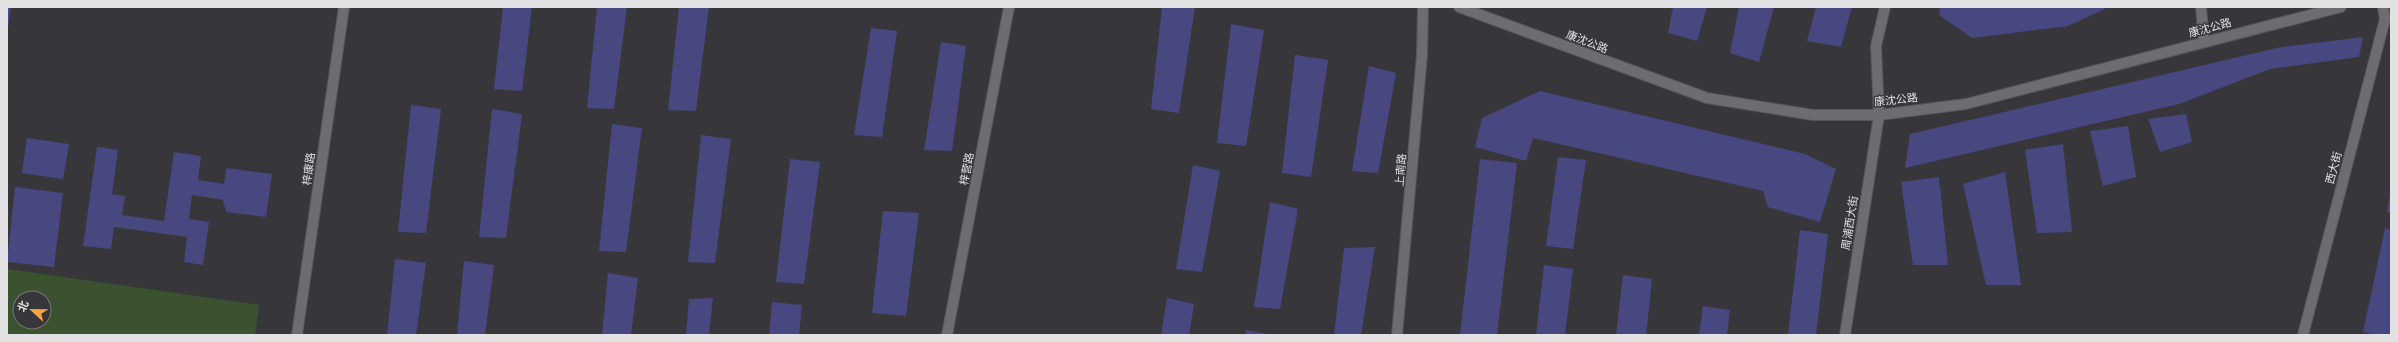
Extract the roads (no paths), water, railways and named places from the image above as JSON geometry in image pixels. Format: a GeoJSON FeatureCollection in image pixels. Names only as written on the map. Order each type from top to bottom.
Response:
{"type":"FeatureCollection","features":[{"type":"Feature","properties":{"kind":"street","name":"梓康路"},"geometry":{"type":"LineString","coordinates":[[297,335],[344,7]]}},
{"type":"Feature","properties":{"kind":"street","name":"梓营路"},"geometry":{"type":"LineString","coordinates":[[947,335],[1009,7]]}},
{"type":"Feature","properties":{"kind":"street","name":"上南路"},"geometry":{"type":"LineString","coordinates":[[1397,335],[1422,55],[1423,7]]}},
{"type":"Feature","properties":{"kind":"street","name":"康沈公路"},"geometry":{"type":"LineString","coordinates":[[1459,7],[1707,98],[1812,116],[1879,114],[1966,104],[2341,7]]}},
{"type":"Feature","properties":{"kind":"street","name":"周浦西大街"},"geometry":{"type":"LineString","coordinates":[[1845,335],[1879,114],[1876,46],[1885,7]]}},
{"type":"Feature","properties":{"kind":"street"},"geometry":{"type":"LineString","coordinates":[[2201,7],[2204,42]]}},
{"type":"Feature","properties":{"kind":"street","name":"西大街"},"geometry":{"type":"LineString","coordinates":[[2303,335],[2385,19],[2383,7]]}}]}
